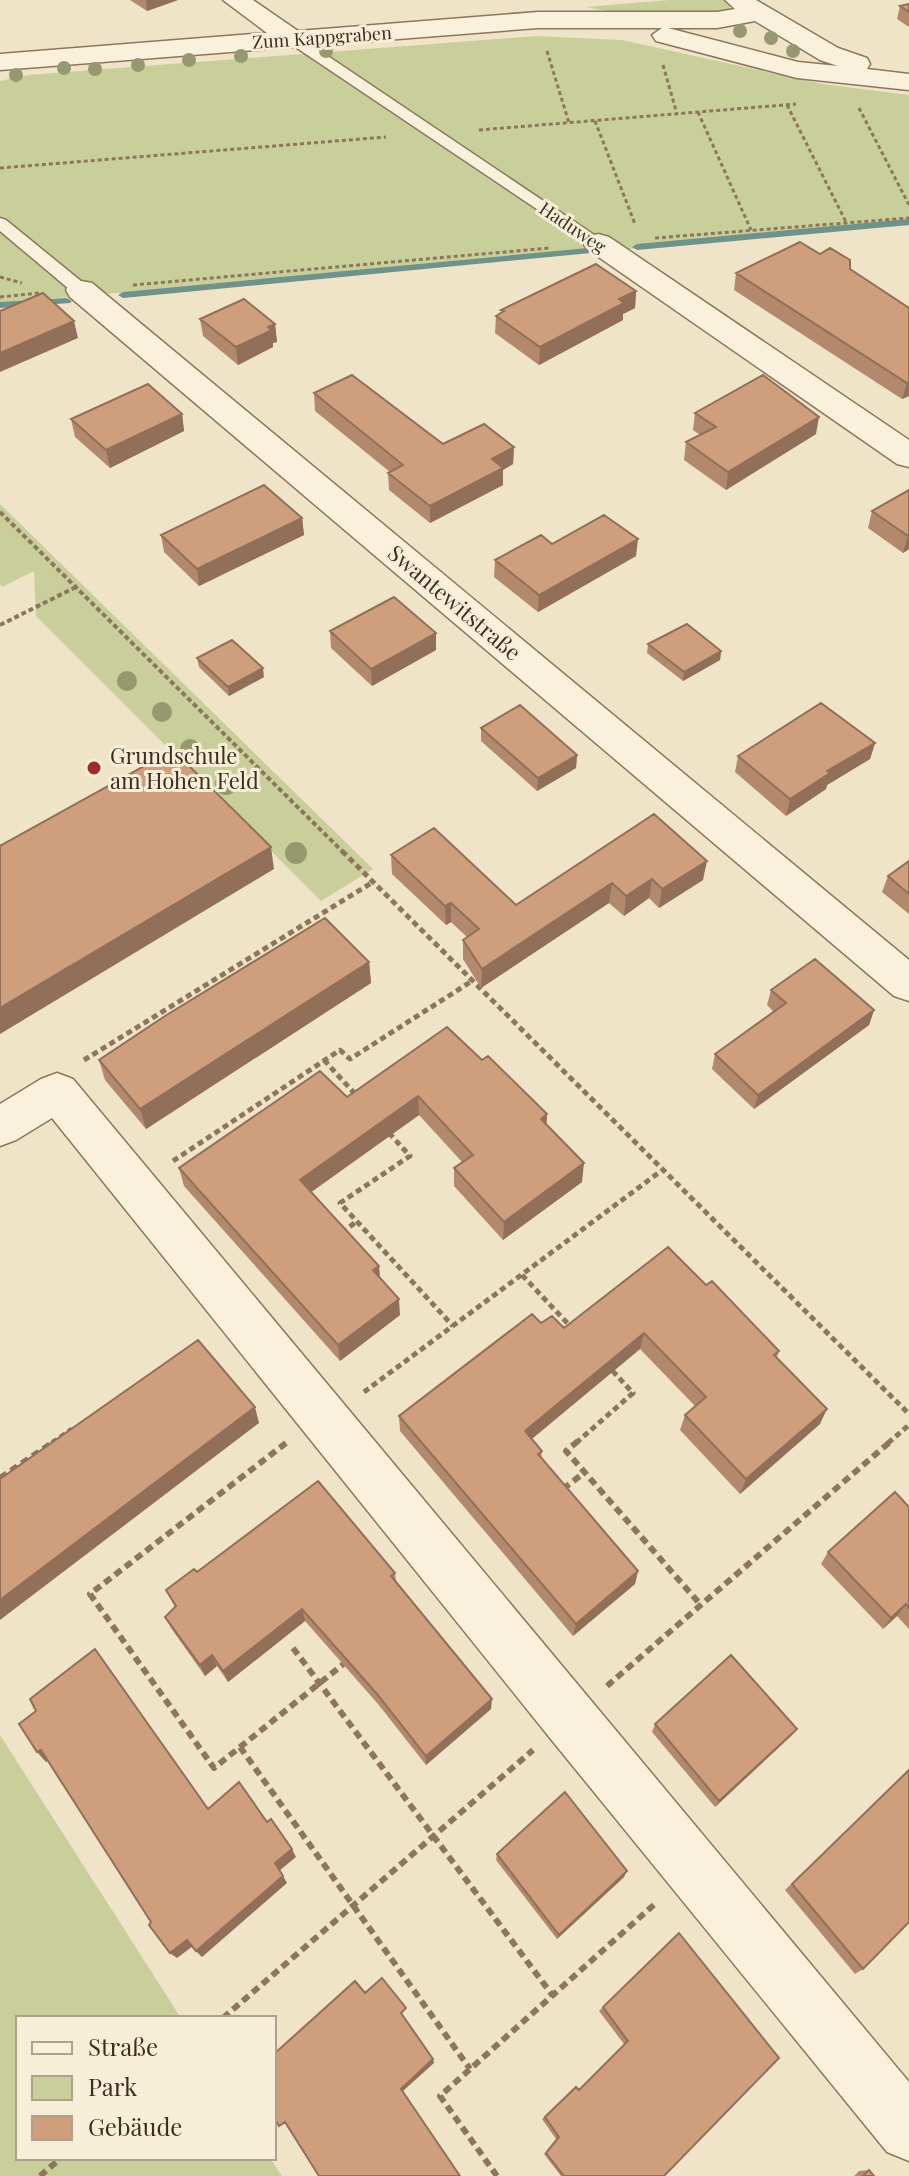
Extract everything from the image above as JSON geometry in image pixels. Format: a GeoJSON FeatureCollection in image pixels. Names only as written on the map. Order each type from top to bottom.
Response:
{"type":"FeatureCollection","features":[{"type":"Feature","properties":{"kind":"street","name":"Haduweg"},"geometry":{"type":"LineString","coordinates":[[236,0],[293,39]]}},
{"type":"Feature","properties":{"kind":"street","name":"Zum Kappgraben"},"geometry":{"type":"LineString","coordinates":[[0,62],[538,20],[649,26],[717,20],[748,7]]}},
{"type":"Feature","properties":{"kind":"street"},"geometry":{"type":"LineString","coordinates":[[748,7],[829,54],[909,81]]}},
{"type":"Feature","properties":{"kind":"street","name":"Zum Kappgraben"},"geometry":{"type":"LineString","coordinates":[[649,26],[797,70],[909,81]]}},
{"type":"Feature","properties":{"kind":"street"},"geometry":{"type":"LineString","coordinates":[[797,70],[819,63],[829,54]]}},
{"type":"Feature","properties":{"kind":"street","name":"Haduweg"},"geometry":{"type":"LineString","coordinates":[[598,243],[909,456]]}},
{"type":"Feature","properties":{"kind":"street","name":"Swantewitstraße"},"geometry":{"type":"LineString","coordinates":[[81,290],[909,984]]}},
{"type":"Feature","properties":{"kind":"street"},"geometry":{"type":"LineString","coordinates":[[0,1127],[57,1092],[909,2130]]}},
{"type":"Feature","properties":{"kind":"lane","name":"Haduweg"},"geometry":{"type":"LineString","coordinates":[[293,39],[598,243]]}},
{"type":"Feature","properties":{"kind":"lane","name":"Swantewitstraße"},"geometry":{"type":"LineString","coordinates":[[0,223],[81,290]]}},
{"type":"Feature","properties":{"kind":"path"},"geometry":{"type":"LineString","coordinates":[[538,20],[569,123]]}},
{"type":"Feature","properties":{"kind":"path"},"geometry":{"type":"LineString","coordinates":[[649,26],[677,114]]}},
{"type":"Feature","properties":{"kind":"path"},"geometry":{"type":"LineString","coordinates":[[855,100],[909,205]]}},
{"type":"Feature","properties":{"kind":"path"},"geometry":{"type":"LineString","coordinates":[[787,105],[846,223]]}},
{"type":"Feature","properties":{"kind":"path"},"geometry":{"type":"LineString","coordinates":[[698,112],[751,230]]}},
{"type":"Feature","properties":{"kind":"path"},"geometry":{"type":"LineString","coordinates":[[595,121],[641,239]]}},
{"type":"Feature","properties":{"kind":"path"},"geometry":{"type":"LineString","coordinates":[[0,297],[909,218]]}},
{"type":"Feature","properties":{"kind":"path"},"geometry":{"type":"LineString","coordinates":[[0,512],[909,1414]]}},
{"type":"Feature","properties":{"kind":"path"},"geometry":{"type":"LineString","coordinates":[[0,625],[76,587]]}},
{"type":"Feature","properties":{"kind":"path"},"geometry":{"type":"LineString","coordinates":[[57,1092],[74,1066],[373,882]]}},
{"type":"Feature","properties":{"kind":"path"},"geometry":{"type":"LineString","coordinates":[[134,1187],[340,1050],[350,1059],[472,981]]}},
{"type":"Feature","properties":{"kind":"path"},"geometry":{"type":"LineString","coordinates":[[324,1060],[363,1103]]}},
{"type":"Feature","properties":{"kind":"path"},"geometry":{"type":"LineString","coordinates":[[382,1124],[410,1156],[340,1203],[453,1326]]}},
{"type":"Feature","properties":{"kind":"path"},"geometry":{"type":"LineString","coordinates":[[355,1655],[214,1768],[90,1594],[661,1171]]}},
{"type":"Feature","properties":{"kind":"path"},"geometry":{"type":"LineString","coordinates":[[333,1240],[357,1221]]}},
{"type":"Feature","properties":{"kind":"path"},"geometry":{"type":"LineString","coordinates":[[522,1275],[583,1339]]}},
{"type":"Feature","properties":{"kind":"path"},"geometry":{"type":"LineString","coordinates":[[603,1361],[633,1393],[566,1451],[700,1604]]}},
{"type":"Feature","properties":{"kind":"path"},"geometry":{"type":"LineString","coordinates":[[0,1478],[79,1424]]}},
{"type":"Feature","properties":{"kind":"path"},"geometry":{"type":"LineString","coordinates":[[560,1491],[585,1472]]}},
{"type":"Feature","properties":{"kind":"path"},"geometry":{"type":"LineString","coordinates":[[293,1648],[553,1996]]}},
{"type":"Feature","properties":{"kind":"path"},"geometry":{"type":"LineString","coordinates":[[240,1747],[470,2069]]}},
{"type":"Feature","properties":{"kind":"path"},"geometry":{"type":"LineString","coordinates":[[497,2176],[440,2096],[693,1869]]}},
{"type":"Feature","properties":{"kind":"path"},"geometry":{"type":"LineString","coordinates":[[40,2176],[59,2160]]}},
{"type":"Feature","properties":{"kind":"green space"},"geometry":{"type":"Polygon","coordinates":[[[669,0],[723,0],[731,6],[724,15],[635,17],[586,7],[669,0]]]}},
{"type":"Feature","properties":{"kind":"green space"},"geometry":{"type":"Polygon","coordinates":[[[536,36],[622,40],[822,84],[909,95],[909,225],[0,303],[0,81],[28,75],[536,36]]]}},
{"type":"Feature","properties":{"kind":"green space"},"geometry":{"type":"Polygon","coordinates":[[[0,504],[373,869],[321,901],[36,616],[34,571],[2,587],[0,504]]]}},
{"type":"Feature","properties":{"kind":"green space"},"geometry":{"type":"Polygon","coordinates":[[[0,1735],[180,2016],[16,2016],[16,2160],[271,2160],[282,2176],[0,2176],[0,1735]]]}},
{"type":"Feature","properties":{"kind":"building"},"geometry":{"type":"Polygon","coordinates":[[[800,242],[820,254],[830,248],[850,260],[850,269],[909,308],[909,382],[736,273],[800,242]]]}},
{"type":"Feature","properties":{"kind":"building"},"geometry":{"type":"Polygon","coordinates":[[[596,264],[636,291],[619,299],[624,303],[540,347],[496,316],[504,311],[501,310],[596,264]]]}},
{"type":"Feature","properties":{"kind":"building"},"geometry":{"type":"Polygon","coordinates":[[[43,293],[74,321],[0,353],[0,311],[43,293]]]}},
{"type":"Feature","properties":{"kind":"building"},"geometry":{"type":"Polygon","coordinates":[[[244,299],[275,324],[268,327],[272,330],[236,347],[200,319],[244,299]]]}},
{"type":"Feature","properties":{"kind":"building"},"geometry":{"type":"Polygon","coordinates":[[[352,375],[443,444],[484,424],[514,447],[492,459],[503,468],[430,506],[388,473],[403,465],[314,393],[352,375]]]}},
{"type":"Feature","properties":{"kind":"building"},"geometry":{"type":"Polygon","coordinates":[[[763,375],[819,417],[728,472],[686,442],[716,427],[695,413],[763,375]]]}},
{"type":"Feature","properties":{"kind":"building"},"geometry":{"type":"Polygon","coordinates":[[[148,384],[182,414],[106,450],[71,419],[148,384]]]}},
{"type":"Feature","properties":{"kind":"building"},"geometry":{"type":"Polygon","coordinates":[[[264,485],[302,518],[197,569],[161,535],[264,485]]]}},
{"type":"Feature","properties":{"kind":"building"},"geometry":{"type":"Polygon","coordinates":[[[909,490],[909,535],[908,536],[872,511],[909,490]]]}},
{"type":"Feature","properties":{"kind":"building"},"geometry":{"type":"Polygon","coordinates":[[[604,515],[638,539],[539,595],[495,560],[541,535],[552,544],[604,515]]]}},
{"type":"Feature","properties":{"kind":"building"},"geometry":{"type":"Polygon","coordinates":[[[394,597],[436,633],[371,669],[330,631],[394,597]]]}},
{"type":"Feature","properties":{"kind":"building"},"geometry":{"type":"Polygon","coordinates":[[[687,624],[721,651],[684,672],[648,644],[687,624]]]}},
{"type":"Feature","properties":{"kind":"building"},"geometry":{"type":"Polygon","coordinates":[[[232,640],[263,668],[228,687],[197,658],[232,640]]]}},
{"type":"Feature","properties":{"kind":"building"},"geometry":{"type":"Polygon","coordinates":[[[821,703],[875,743],[827,771],[830,773],[790,799],[738,756],[821,703]]]}},
{"type":"Feature","properties":{"kind":"building"},"geometry":{"type":"Polygon","coordinates":[[[520,705],[577,755],[538,778],[481,728],[520,705]]]}},
{"type":"Feature","properties":{"kind":"building"},"geometry":{"type":"Polygon","coordinates":[[[173,750],[271,847],[0,1008],[0,846],[173,750]]]}},
{"type":"Feature","properties":{"kind":"building"},"geometry":{"type":"Polygon","coordinates":[[[654,814],[707,861],[662,889],[652,879],[626,896],[612,883],[482,969],[463,940],[479,929],[451,903],[445,906],[391,855],[434,828],[516,905],[654,814]]]}},
{"type":"Feature","properties":{"kind":"building"},"geometry":{"type":"Polygon","coordinates":[[[909,861],[909,894],[888,876],[909,861]]]}},
{"type":"Feature","properties":{"kind":"building"},"geometry":{"type":"Polygon","coordinates":[[[325,918],[369,962],[140,1109],[99,1060],[165,1016],[325,918]]]}},
{"type":"Feature","properties":{"kind":"building"},"geometry":{"type":"Polygon","coordinates":[[[815,959],[874,1010],[758,1095],[715,1054],[786,1003],[771,990],[815,959]]]}},
{"type":"Feature","properties":{"kind":"building"},"geometry":{"type":"Polygon","coordinates":[[[447,1027],[482,1060],[488,1056],[547,1114],[541,1119],[584,1163],[504,1222],[454,1168],[473,1155],[418,1096],[300,1180],[379,1266],[373,1270],[399,1299],[338,1345],[179,1168],[320,1071],[347,1097],[447,1027]]]}},
{"type":"Feature","properties":{"kind":"building"},"geometry":{"type":"Polygon","coordinates":[[[668,1247],[706,1285],[712,1281],[779,1351],[774,1355],[827,1409],[746,1479],[685,1415],[706,1397],[644,1333],[525,1431],[542,1451],[538,1454],[638,1571],[576,1624],[399,1416],[532,1314],[541,1323],[552,1316],[564,1328],[668,1247]]]}},
{"type":"Feature","properties":{"kind":"building"},"geometry":{"type":"Polygon","coordinates":[[[198,1340],[255,1407],[0,1600],[0,1479],[198,1340]]]}},
{"type":"Feature","properties":{"kind":"building"},"geometry":{"type":"Polygon","coordinates":[[[318,1481],[395,1573],[391,1576],[492,1699],[426,1756],[377,1694],[302,1609],[223,1671],[212,1655],[200,1665],[165,1617],[176,1606],[166,1590],[194,1569],[197,1572],[318,1481]]]}},
{"type":"Feature","properties":{"kind":"building"},"geometry":{"type":"Polygon","coordinates":[[[895,1492],[909,1507],[909,1608],[906,1604],[891,1618],[828,1552],[895,1492]]]}},
{"type":"Feature","properties":{"kind":"building"},"geometry":{"type":"Polygon","coordinates":[[[95,1649],[208,1809],[239,1782],[267,1822],[271,1819],[292,1849],[275,1863],[283,1876],[196,1951],[187,1940],[170,1953],[149,1925],[151,1922],[41,1750],[37,1752],[19,1724],[36,1711],[30,1699],[95,1649]]]}},
{"type":"Feature","properties":{"kind":"building"},"geometry":{"type":"Polygon","coordinates":[[[731,1655],[797,1729],[719,1801],[655,1724],[731,1655]]]}},
{"type":"Feature","properties":{"kind":"building"},"geometry":{"type":"Polygon","coordinates":[[[909,1770],[909,1922],[863,1969],[792,1884],[909,1770]]]}},
{"type":"Feature","properties":{"kind":"building"},"geometry":{"type":"Polygon","coordinates":[[[565,1792],[627,1871],[559,1935],[497,1854],[565,1792]]]}},
{"type":"Feature","properties":{"kind":"building"},"geometry":{"type":"Polygon","coordinates":[[[679,1933],[779,2058],[664,2176],[564,2176],[546,2153],[559,2137],[545,2117],[576,2087],[579,2090],[628,2041],[603,2007],[679,1933]]]}},
{"type":"Feature","properties":{"kind":"building"},"geometry":{"type":"Polygon","coordinates":[[[382,1978],[406,2008],[401,2013],[433,2059],[401,2089],[460,2176],[319,2176],[285,2122],[279,2126],[276,2121],[276,2052],[355,1981],[365,1993],[382,1978]]]}},
{"type":"Feature","properties":{"kind":"waterway"},"geometry":{"type":"LineString","coordinates":[[637,247],[909,222]]}},
{"type":"Feature","properties":{"kind":"waterway"},"geometry":{"type":"LineString","coordinates":[[123,295],[588,251]]}},
{"type":"Feature","properties":{"kind":"waterway"},"geometry":{"type":"LineString","coordinates":[[0,305],[67,301]]}},
{"type":"Feature","properties":{"kind":"place","name":"Grundschule am Hohen Feld"},"geometry":{"type":"Point","coordinates":[94,768]}}]}
